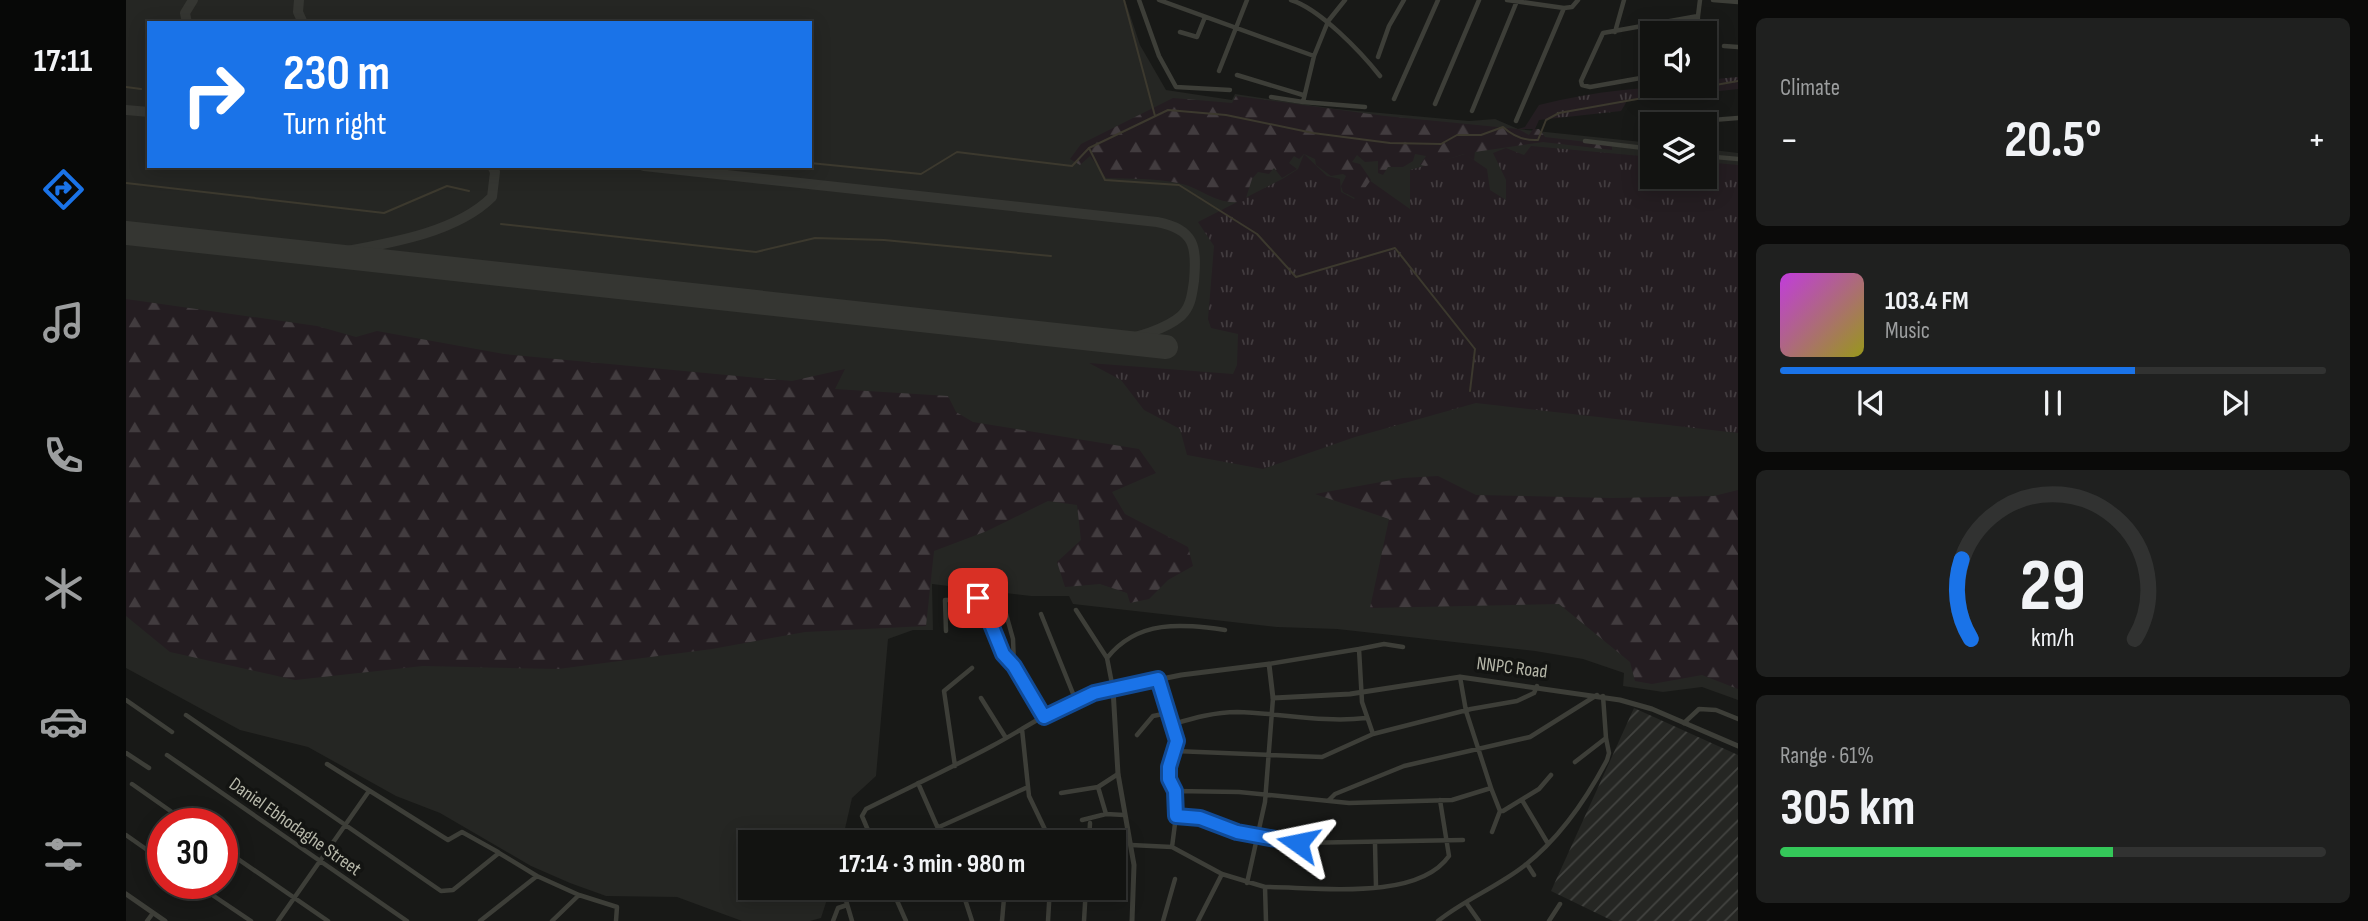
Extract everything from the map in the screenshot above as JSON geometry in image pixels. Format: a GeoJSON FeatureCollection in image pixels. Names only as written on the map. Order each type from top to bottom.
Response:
{"type":"FeatureCollection","features":[{"type":"Feature","properties":{"kind":"street"},"geometry":{"type":"LineString","coordinates":[[1139,0],[1159,56],[1176,87],[1230,90]]}},
{"type":"Feature","properties":{"kind":"street"},"geometry":{"type":"LineString","coordinates":[[1159,0],[1314,56]]}},
{"type":"Feature","properties":{"kind":"street"},"geometry":{"type":"LineString","coordinates":[[1220,69],[1248,0]]}},
{"type":"Feature","properties":{"kind":"street"},"geometry":{"type":"LineString","coordinates":[[1291,0],[1301,3],[1328,22],[1380,76]]}},
{"type":"Feature","properties":{"kind":"street"},"geometry":{"type":"LineString","coordinates":[[1303,102],[1314,56],[1328,22],[1345,0]]}},
{"type":"Feature","properties":{"kind":"street"},"geometry":{"type":"LineString","coordinates":[[1378,57],[1389,26],[1404,0]]}},
{"type":"Feature","properties":{"kind":"street"},"geometry":{"type":"LineString","coordinates":[[1395,99],[1438,0]]}},
{"type":"Feature","properties":{"kind":"street"},"geometry":{"type":"LineString","coordinates":[[1435,104],[1479,0]]}},
{"type":"Feature","properties":{"kind":"street"},"geometry":{"type":"LineString","coordinates":[[1507,0],[1532,1],[1564,8],[1573,7],[1578,0]]}},
{"type":"Feature","properties":{"kind":"street"},"geometry":{"type":"LineString","coordinates":[[1615,32],[1624,0]]}},
{"type":"Feature","properties":{"kind":"street"},"geometry":{"type":"LineString","coordinates":[[1698,21],[1700,0]]}},
{"type":"Feature","properties":{"kind":"street"},"geometry":{"type":"LineString","coordinates":[[1713,0],[1738,2]]}},
{"type":"Feature","properties":{"kind":"street"},"geometry":{"type":"LineString","coordinates":[[1472,111],[1517,1]]}},
{"type":"Feature","properties":{"kind":"street"},"geometry":{"type":"LineString","coordinates":[[1517,121],[1564,8]]}},
{"type":"Feature","properties":{"kind":"street"},"geometry":{"type":"LineString","coordinates":[[1640,78],[1590,87],[1582,85],[1581,81],[1600,35],[1698,16]]}},
{"type":"Feature","properties":{"kind":"street"},"geometry":{"type":"LineString","coordinates":[[1180,32],[1197,37],[1210,19]]}},
{"type":"Feature","properties":{"kind":"street"},"geometry":{"type":"LineString","coordinates":[[1724,46],[1738,47]]}},
{"type":"Feature","properties":{"kind":"street"},"geometry":{"type":"LineString","coordinates":[[1237,75],[1303,95]]}},
{"type":"Feature","properties":{"kind":"street"},"geometry":{"type":"LineString","coordinates":[[1271,97],[1365,107]]}},
{"type":"Feature","properties":{"kind":"street"},"geometry":{"type":"LineString","coordinates":[[1717,120],[1738,118]]}},
{"type":"Feature","properties":{"kind":"street"},"geometry":{"type":"LineString","coordinates":[[1585,141],[1640,148]]}},
{"type":"Feature","properties":{"kind":"street"},"geometry":{"type":"LineString","coordinates":[[1717,157],[1738,159]]}},
{"type":"Feature","properties":{"kind":"street"},"geometry":{"type":"LineString","coordinates":[[946,631],[945,600],[978,598],[1003,654],[1014,666],[1044,717]]}},
{"type":"Feature","properties":{"kind":"street"},"geometry":{"type":"LineString","coordinates":[[1003,603],[1013,639],[1014,666]]}},
{"type":"Feature","properties":{"kind":"street"},"geometry":{"type":"LineString","coordinates":[[1076,610],[1107,658],[1113,689],[1118,774],[1131,845],[1135,894],[1132,921]]}},
{"type":"Feature","properties":{"kind":"street"},"geometry":{"type":"LineString","coordinates":[[1041,614],[1076,701]]}},
{"type":"Feature","properties":{"kind":"street"},"geometry":{"type":"LineString","coordinates":[[1107,658],[1115,647],[1160,625],[1226,630]]}},
{"type":"Feature","properties":{"kind":"street"},"geometry":{"type":"LineString","coordinates":[[869,830],[863,811],[955,766],[1076,701],[1158,679],[1269,664],[1384,644],[1403,647]]}},
{"type":"Feature","properties":{"kind":"street"},"geometry":{"type":"LineString","coordinates":[[1359,649],[1361,692],[1366,718],[1373,734]]}},
{"type":"Feature","properties":{"kind":"street"},"geometry":{"type":"LineString","coordinates":[[1247,883],[1265,796],[1270,755],[1273,698],[1269,664]]}},
{"type":"Feature","properties":{"kind":"street"},"geometry":{"type":"LineString","coordinates":[[955,766],[944,691],[972,668]]}},
{"type":"Feature","properties":{"kind":"street"},"geometry":{"type":"LineString","coordinates":[[1460,677],[1466,711],[1500,811],[1492,832]]}},
{"type":"Feature","properties":{"kind":"street","name":"NNPC Road"},"geometry":{"type":"LineString","coordinates":[[1273,698],[1361,692],[1460,677],[1537,686],[1643,706],[1738,746]]}},
{"type":"Feature","properties":{"kind":"street"},"geometry":{"type":"LineString","coordinates":[[1158,679],[1177,741],[1169,767],[1169,779],[1175,791],[1176,816],[1172,847]]}},
{"type":"Feature","properties":{"kind":"street"},"geometry":{"type":"LineString","coordinates":[[1175,751],[1322,757],[1373,734],[1517,701],[1534,692],[1537,686]]}},
{"type":"Feature","properties":{"kind":"street"},"geometry":{"type":"LineString","coordinates":[[1329,801],[1335,794],[1396,769],[1539,733],[1600,696],[1609,753],[1584,802],[1527,864],[1438,921]]}},
{"type":"Feature","properties":{"kind":"street"},"geometry":{"type":"LineString","coordinates":[[981,698],[1006,738]]}},
{"type":"Feature","properties":{"kind":"street"},"geometry":{"type":"LineString","coordinates":[[126,700],[172,732]]}},
{"type":"Feature","properties":{"kind":"street"},"geometry":{"type":"LineString","coordinates":[[1684,723],[1695,710],[1707,708],[1738,719]]}},
{"type":"Feature","properties":{"kind":"street"},"geometry":{"type":"LineString","coordinates":[[1137,735],[1153,716],[1168,713]]}},
{"type":"Feature","properties":{"kind":"street"},"geometry":{"type":"LineString","coordinates":[[1173,724],[1210,714],[1273,714],[1337,720],[1366,718]]}},
{"type":"Feature","properties":{"kind":"street"},"geometry":{"type":"LineString","coordinates":[[186,715],[447,892],[499,853]]}},
{"type":"Feature","properties":{"kind":"street"},"geometry":{"type":"LineString","coordinates":[[1022,729],[1029,796],[1046,830]]}},
{"type":"Feature","properties":{"kind":"street"},"geometry":{"type":"LineString","coordinates":[[1575,762],[1606,738]]}},
{"type":"Feature","properties":{"kind":"street"},"geometry":{"type":"LineString","coordinates":[[126,753],[149,768]]}},
{"type":"Feature","properties":{"kind":"street","name":"Daniel Ebhodaghe Street"},"geometry":{"type":"LineString","coordinates":[[167,755],[407,921]]}},
{"type":"Feature","properties":{"kind":"street"},"geometry":{"type":"LineString","coordinates":[[327,764],[448,840],[462,832],[537,876],[579,895],[617,907],[616,921]]}},
{"type":"Feature","properties":{"kind":"street"},"geometry":{"type":"LineString","coordinates":[[1061,793],[1098,788],[1118,774]]}},
{"type":"Feature","properties":{"kind":"street"},"geometry":{"type":"LineString","coordinates":[[1500,811],[1539,789],[1552,775]]}},
{"type":"Feature","properties":{"kind":"street"},"geometry":{"type":"LineString","coordinates":[[918,783],[940,830]]}},
{"type":"Feature","properties":{"kind":"street"},"geometry":{"type":"LineString","coordinates":[[132,784],[166,808]]}},
{"type":"Feature","properties":{"kind":"street"},"geometry":{"type":"LineString","coordinates":[[939,827],[1028,787]]}},
{"type":"Feature","properties":{"kind":"street"},"geometry":{"type":"LineString","coordinates":[[1098,788],[1106,814]]}},
{"type":"Feature","properties":{"kind":"street"},"geometry":{"type":"LineString","coordinates":[[1175,791],[1329,801],[1440,800],[1461,799],[1491,788]]}},
{"type":"Feature","properties":{"kind":"street"},"geometry":{"type":"LineString","coordinates":[[278,921],[369,791]]}},
{"type":"Feature","properties":{"kind":"street"},"geometry":{"type":"LineString","coordinates":[[1131,845],[1172,847],[1222,874],[1265,887],[1404,885],[1447,859],[1447,841],[1440,800]]}},
{"type":"Feature","properties":{"kind":"street"},"geometry":{"type":"LineString","coordinates":[[1522,800],[1548,842]]}},
{"type":"Feature","properties":{"kind":"street"},"geometry":{"type":"LineString","coordinates":[[1082,820],[1106,814],[1124,815]]}},
{"type":"Feature","properties":{"kind":"street"},"geometry":{"type":"LineString","coordinates":[[1176,816],[1200,818],[1231,831],[1298,843],[1463,840]]}},
{"type":"Feature","properties":{"kind":"street"},"geometry":{"type":"LineString","coordinates":[[1090,823],[1090,830]]}},
{"type":"Feature","properties":{"kind":"street"},"geometry":{"type":"LineString","coordinates":[[126,835],[147,850]]}},
{"type":"Feature","properties":{"kind":"street"},"geometry":{"type":"LineString","coordinates":[[1375,842],[1376,887]]}},
{"type":"Feature","properties":{"kind":"street"},"geometry":{"type":"LineString","coordinates":[[238,859],[328,921]]}},
{"type":"Feature","properties":{"kind":"street"},"geometry":{"type":"LineString","coordinates":[[1527,864],[1534,875]]}},
{"type":"Feature","properties":{"kind":"street"},"geometry":{"type":"LineString","coordinates":[[1198,921],[1222,874]]}},
{"type":"Feature","properties":{"kind":"street"},"geometry":{"type":"LineString","coordinates":[[480,921],[537,876]]}},
{"type":"Feature","properties":{"kind":"street"},"geometry":{"type":"LineString","coordinates":[[1163,921],[1175,879]]}},
{"type":"Feature","properties":{"kind":"street"},"geometry":{"type":"LineString","coordinates":[[1265,887],[1266,921]]}},
{"type":"Feature","properties":{"kind":"street"},"geometry":{"type":"LineString","coordinates":[[126,894],[166,921]]}},
{"type":"Feature","properties":{"kind":"street"},"geometry":{"type":"LineString","coordinates":[[552,921],[579,895]]}},
{"type":"Feature","properties":{"kind":"street"},"geometry":{"type":"LineString","coordinates":[[218,899],[251,921]]}},
{"type":"Feature","properties":{"kind":"street"},"geometry":{"type":"LineString","coordinates":[[846,900],[852,921]]}},
{"type":"Feature","properties":{"kind":"street"},"geometry":{"type":"LineString","coordinates":[[897,900],[906,921]]}},
{"type":"Feature","properties":{"kind":"street"},"geometry":{"type":"LineString","coordinates":[[965,900],[972,921]]}},
{"type":"Feature","properties":{"kind":"street"},"geometry":{"type":"LineString","coordinates":[[1002,921],[1004,900]]}},
{"type":"Feature","properties":{"kind":"street"},"geometry":{"type":"LineString","coordinates":[[1048,921],[1049,900]]}},
{"type":"Feature","properties":{"kind":"street"},"geometry":{"type":"LineString","coordinates":[[1084,921],[1085,900]]}},
{"type":"Feature","properties":{"kind":"street"},"geometry":{"type":"LineString","coordinates":[[1466,904],[1479,921]]}},
{"type":"Feature","properties":{"kind":"street"},"geometry":{"type":"LineString","coordinates":[[1549,921],[1559,904]]}},
{"type":"Feature","properties":{"kind":"street"},"geometry":{"type":"LineString","coordinates":[[833,921],[838,908],[847,905]]}},
{"type":"Feature","properties":{"kind":"street"},"geometry":{"type":"LineString","coordinates":[[147,921],[153,913]]}},
{"type":"Feature","properties":{"kind":"shaded area"},"geometry":{"type":"Polygon","coordinates":[[[126,0],[1125,0],[1140,45],[1166,90],[1232,100],[1235,94],[1336,109],[1469,121],[1495,119],[1518,129],[1640,142],[1640,189],[1717,189],[1717,150],[1738,153],[1738,700],[1702,687],[1663,692],[1623,686],[1624,673],[1583,659],[1535,651],[1337,629],[1277,627],[1073,604],[1069,596],[1031,596],[932,584],[933,630],[913,630],[888,639],[876,776],[852,798],[845,830],[738,830],[738,900],[827,900],[821,918],[810,921],[742,921],[677,897],[606,896],[531,866],[440,813],[396,796],[308,747],[240,730],[126,668],[126,0]]]}},
{"type":"Feature","properties":{"kind":"shaded area"},"geometry":{"type":"Polygon","coordinates":[[[1634,708],[1738,755],[1738,921],[1613,921],[1551,891],[1634,708]]]}},
{"type":"Feature","properties":{"kind":"green space"},"geometry":{"type":"Polygon","coordinates":[[[1738,77],[1738,89],[1717,91],[1717,79],[1738,77]]]}},
{"type":"Feature","properties":{"kind":"green space"},"geometry":{"type":"Polygon","coordinates":[[[1640,89],[1640,98],[1655,98],[1627,101],[1621,111],[1539,120],[1535,129],[1518,129],[1525,127],[1539,105],[1640,89]]]}},
{"type":"Feature","properties":{"kind":"green space"},"geometry":{"type":"Polygon","coordinates":[[[1236,96],[1385,116],[1518,129],[1529,135],[1533,129],[1539,129],[1545,137],[1612,145],[1612,150],[1543,142],[1475,152],[1474,160],[1464,154],[1426,166],[1420,165],[1426,156],[1415,154],[1413,161],[1403,167],[1388,167],[1383,175],[1378,173],[1378,161],[1365,162],[1357,155],[1352,162],[1360,164],[1371,180],[1357,199],[1343,192],[1341,186],[1346,176],[1331,176],[1316,165],[1315,159],[1304,154],[1299,159],[1294,156],[1289,163],[1297,169],[1282,178],[1274,168],[1269,174],[1258,172],[1252,179],[1245,201],[1235,202],[1218,199],[1178,183],[1151,179],[1106,178],[1090,156],[1080,165],[1070,159],[1081,144],[1173,98],[1232,103],[1236,96]]]}},
{"type":"Feature","properties":{"kind":"green space"},"geometry":{"type":"Polygon","coordinates":[[[1531,146],[1640,156],[1640,189],[1717,189],[1717,163],[1738,165],[1738,433],[1476,403],[1355,437],[1263,469],[1187,455],[1180,429],[1144,410],[1121,380],[1089,363],[1233,374],[1237,365],[1238,334],[1211,328],[1208,319],[1214,246],[1198,222],[1284,178],[1298,169],[1304,154],[1327,176],[1340,179],[1341,192],[1354,199],[1369,180],[1410,209],[1410,170],[1465,154],[1487,169],[1490,190],[1506,200],[1506,180],[1493,153],[1506,148],[1524,155],[1531,146]]]}},
{"type":"Feature","properties":{"kind":"green space"},"geometry":{"type":"Polygon","coordinates":[[[126,299],[317,326],[356,337],[377,331],[504,354],[792,381],[845,369],[835,389],[948,396],[956,412],[973,422],[1139,449],[1156,473],[1112,492],[1125,514],[1188,547],[1193,566],[1168,580],[1149,599],[1130,603],[1127,593],[1100,584],[1065,587],[1057,562],[1081,540],[1077,505],[1048,501],[987,531],[934,551],[926,626],[805,632],[712,649],[558,669],[423,666],[295,680],[170,652],[126,616],[126,299]]]}},
{"type":"Feature","properties":{"kind":"green space"},"geometry":{"type":"Polygon","coordinates":[[[1438,476],[1476,495],[1612,498],[1714,496],[1738,490],[1738,689],[1702,675],[1652,684],[1635,681],[1630,662],[1559,604],[1370,608],[1389,519],[1315,494],[1403,478],[1438,476]]]}},
{"type":"Feature","properties":{"kind":"waterway"},"geometry":{"type":"LineString","coordinates":[[1124,0],[1155,116]]}},
{"type":"Feature","properties":{"kind":"waterway"},"geometry":{"type":"LineString","coordinates":[[812,163],[921,174],[957,152],[1072,166],[1089,148],[1168,110],[1226,115],[1313,133],[1390,143],[1441,144],[1457,135],[1481,135],[1503,127],[1519,137],[1538,140],[1546,120],[1559,113],[1738,81]]}},
{"type":"Feature","properties":{"kind":"waterway"},"geometry":{"type":"LineString","coordinates":[[126,87],[141,89]]}},
{"type":"Feature","properties":{"kind":"waterway"},"geometry":{"type":"LineString","coordinates":[[1089,148],[1105,180],[1179,185],[1257,234],[1296,277],[1395,248],[1475,349],[1470,391]]}},
{"type":"Feature","properties":{"kind":"waterway"},"geometry":{"type":"LineString","coordinates":[[126,183],[384,213],[447,186],[469,191]]}},
{"type":"Feature","properties":{"kind":"waterway"},"geometry":{"type":"LineString","coordinates":[[501,224],[756,252],[815,238],[884,240],[1051,256]]}},
{"type":"Feature","properties":{"kind":"taxiway"},"geometry":{"type":"LineString","coordinates":[[187,21],[185,13],[193,0]]}},
{"type":"Feature","properties":{"kind":"taxiway"},"geometry":{"type":"LineString","coordinates":[[299,0],[298,12],[302,21]]}},
{"type":"Feature","properties":{"kind":"taxiway"},"geometry":{"type":"LineString","coordinates":[[126,110],[147,112]]}},
{"type":"Feature","properties":{"kind":"taxiway"},"geometry":{"type":"LineString","coordinates":[[325,255],[390,243],[457,221],[492,197],[495,172],[493,168]]}},
{"type":"Feature","properties":{"kind":"taxiway"},"geometry":{"type":"LineString","coordinates":[[662,168],[1157,222],[1179,229],[1191,241],[1195,258],[1193,291],[1187,309],[1167,325],[1115,342]]}},
{"type":"Feature","properties":{"kind":"runway"},"geometry":{"type":"LineString","coordinates":[[126,233],[1166,347]]}},
{"type":"Feature","properties":{"kind":"route"},"geometry":{"type":"LineString","coordinates":[[978,598],[1003,654],[1014,666],[1044,717],[1094,693],[1158,679],[1177,741],[1169,767],[1170,783],[1175,791],[1176,816],[1205,819],[1237,832],[1298,843]]}}]}
